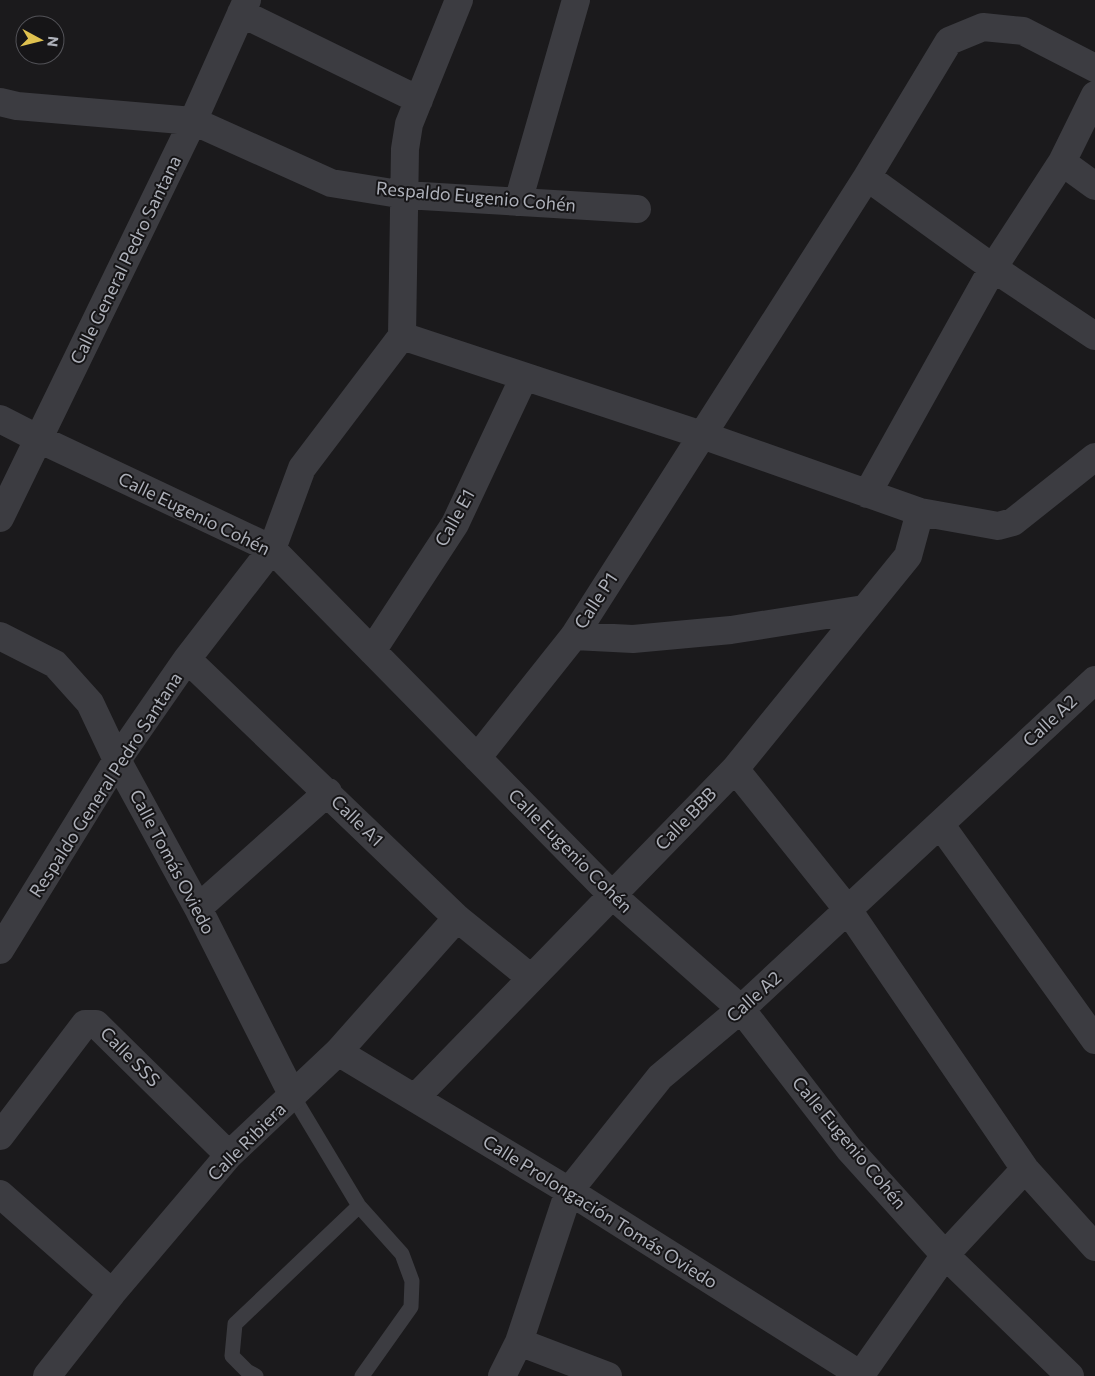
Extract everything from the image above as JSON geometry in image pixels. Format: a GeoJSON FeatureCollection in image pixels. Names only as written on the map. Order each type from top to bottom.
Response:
{"type":"FeatureCollection","features":[{"type":"Feature","properties":{"kind":"street"},"geometry":{"type":"LineString","coordinates":[[459,0],[409,124],[405,149],[402,336],[702,435],[920,512],[998,526],[1013,522],[1095,457]]}},
{"type":"Feature","properties":{"kind":"street"},"geometry":{"type":"LineString","coordinates":[[518,202],[576,0]]}},
{"type":"Feature","properties":{"kind":"street"},"geometry":{"type":"LineString","coordinates":[[244,6],[419,100]]}},
{"type":"Feature","properties":{"kind":"street","name":"Calle General Pedro Santana"},"geometry":{"type":"LineString","coordinates":[[0,518],[193,121],[244,6]]}},
{"type":"Feature","properties":{"kind":"street","name":"Calle P1"},"geometry":{"type":"LineString","coordinates":[[477,758],[574,636],[867,177],[950,41],[983,27],[1024,31],[1095,68]]}},
{"type":"Feature","properties":{"kind":"street"},"geometry":{"type":"LineString","coordinates":[[867,494],[994,268],[1062,162],[1095,95]]}},
{"type":"Feature","properties":{"kind":"street","name":"Respaldo Eugenio Cohén"},"geometry":{"type":"LineString","coordinates":[[0,102],[17,106],[193,121],[331,183],[405,195],[637,209]]}},
{"type":"Feature","properties":{"kind":"street"},"geometry":{"type":"LineString","coordinates":[[1062,162],[1095,186]]}},
{"type":"Feature","properties":{"kind":"street"},"geometry":{"type":"LineString","coordinates":[[867,177],[994,268],[1095,336]]}},
{"type":"Feature","properties":{"kind":"street","name":"Respaldo General Pedro Santana"},"geometry":{"type":"LineString","coordinates":[[0,950],[117,760],[187,659],[272,549],[302,468],[402,336]]}},
{"type":"Feature","properties":{"kind":"street","name":"Calle E1"},"geometry":{"type":"LineString","coordinates":[[372,651],[455,524],[524,377]]}},
{"type":"Feature","properties":{"kind":"street","name":"Calle Eugenio Cohén"},"geometry":{"type":"LineString","coordinates":[[0,419],[272,549],[612,895],[742,1009],[849,1149],[944,1255],[1070,1376]]}},
{"type":"Feature","properties":{"kind":"street","name":"Calle BBB"},"geometry":{"type":"LineString","coordinates":[[414,1098],[736,768],[908,556],[920,512]]}},
{"type":"Feature","properties":{"kind":"street"},"geometry":{"type":"LineString","coordinates":[[574,636],[643,638],[731,630],[864,609]]}},
{"type":"Feature","properties":{"kind":"street","name":"Calle Tomás Oviedo"},"geometry":{"type":"LineString","coordinates":[[0,636],[55,664],[90,703],[117,760],[198,908],[294,1096]]}},
{"type":"Feature","properties":{"kind":"street","name":"Calle A1"},"geometry":{"type":"LineString","coordinates":[[187,659],[328,792],[457,918],[532,978]]}},
{"type":"Feature","properties":{"kind":"street","name":"Calle A2"},"geometry":{"type":"LineString","coordinates":[[502,1376],[519,1342],[569,1191],[660,1077],[742,1009],[1095,680]]}},
{"type":"Feature","properties":{"kind":"street"},"geometry":{"type":"LineString","coordinates":[[736,768],[848,910],[1025,1169],[1095,1247]]}},
{"type":"Feature","properties":{"kind":"street"},"geometry":{"type":"LineString","coordinates":[[198,908],[328,792]]}},
{"type":"Feature","properties":{"kind":"street"},"geometry":{"type":"LineString","coordinates":[[940,824],[1095,1040]]}},
{"type":"Feature","properties":{"kind":"street","name":"Calle Ribiera"},"geometry":{"type":"LineString","coordinates":[[47,1376],[112,1293],[229,1155],[294,1096],[338,1052],[457,918]]}},
{"type":"Feature","properties":{"kind":"street","name":"Calle SSS"},"geometry":{"type":"LineString","coordinates":[[0,1136],[85,1024],[90,1022],[96,1024],[229,1155]]}},
{"type":"Feature","properties":{"kind":"street","name":"Calle Prolongación Tomás Oviedo"},"geometry":{"type":"LineString","coordinates":[[338,1052],[569,1191],[861,1376]]}},
{"type":"Feature","properties":{"kind":"street"},"geometry":{"type":"LineString","coordinates":[[861,1376],[944,1255],[1025,1169]]}},
{"type":"Feature","properties":{"kind":"street"},"geometry":{"type":"LineString","coordinates":[[0,1194],[112,1293]]}},
{"type":"Feature","properties":{"kind":"street"},"geometry":{"type":"LineString","coordinates":[[519,1342],[608,1376]]}},
{"type":"Feature","properties":{"kind":"lane"},"geometry":{"type":"LineString","coordinates":[[294,1096],[359,1206],[402,1254],[412,1281],[411,1307],[362,1376]]}},
{"type":"Feature","properties":{"kind":"lane"},"geometry":{"type":"LineString","coordinates":[[256,1376],[247,1371],[232,1356],[235,1324],[359,1206]]}}]}
